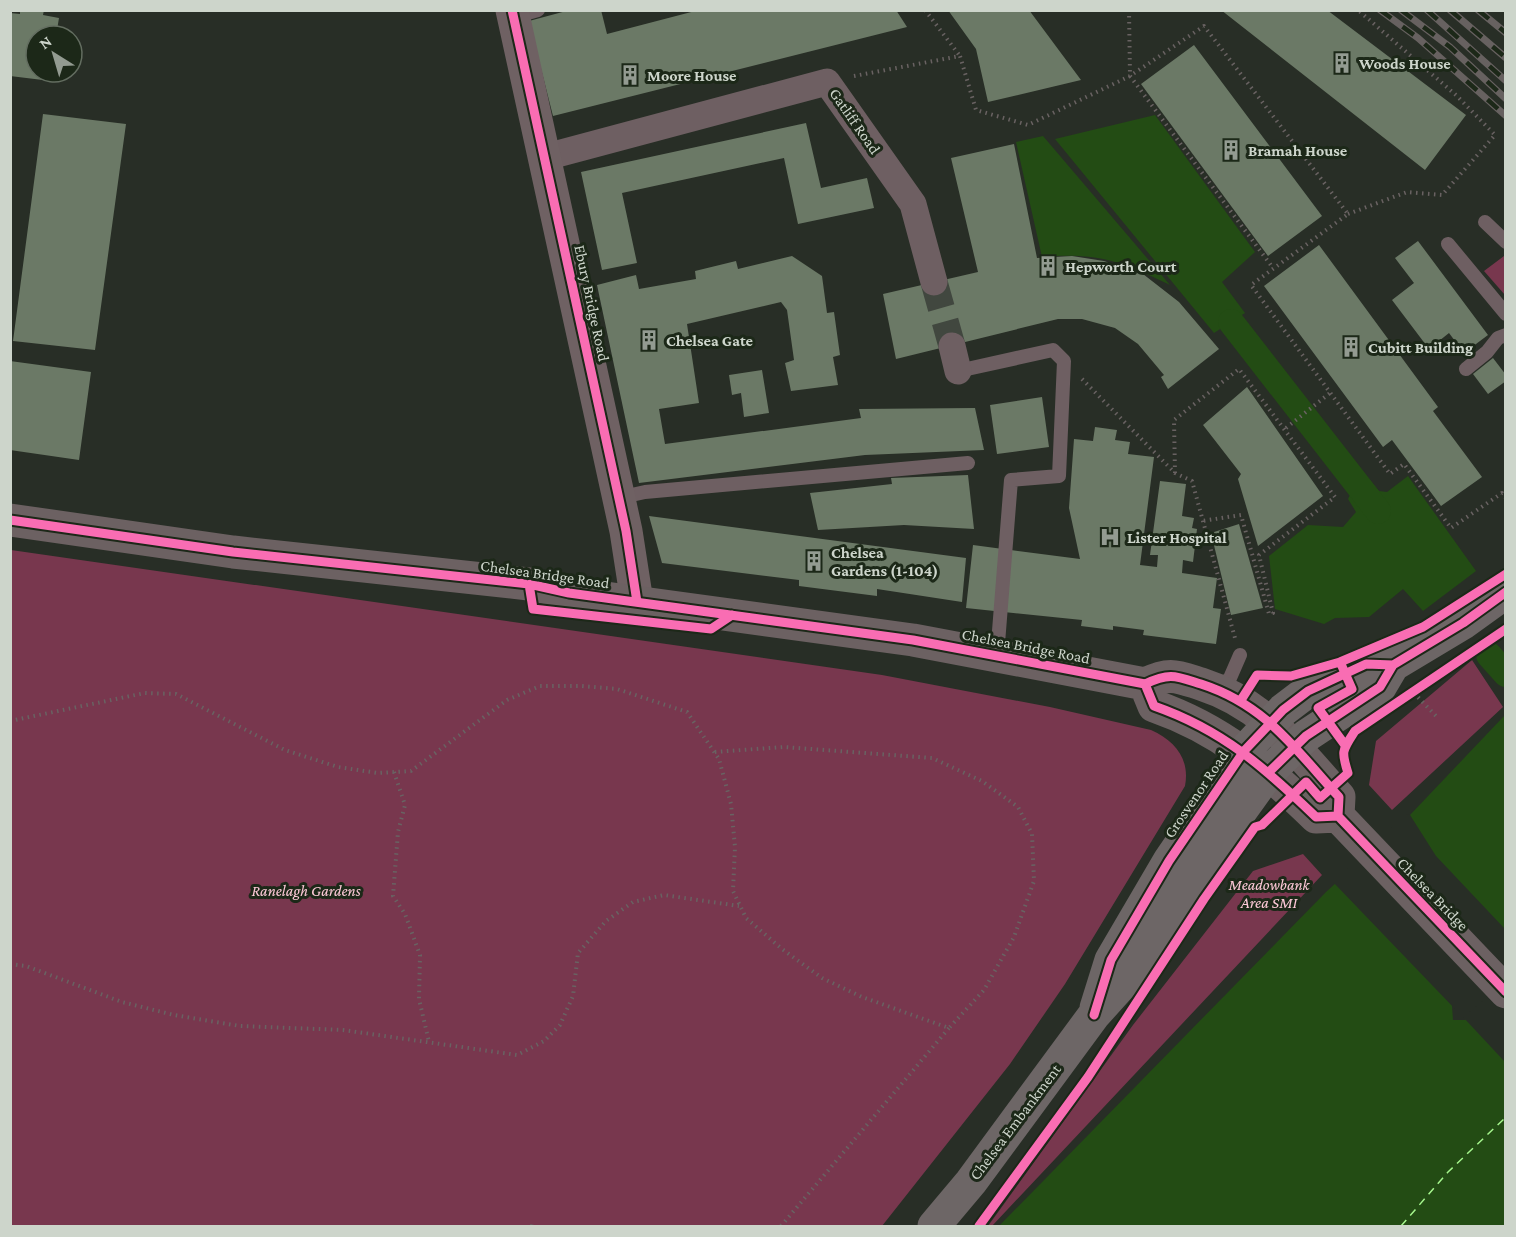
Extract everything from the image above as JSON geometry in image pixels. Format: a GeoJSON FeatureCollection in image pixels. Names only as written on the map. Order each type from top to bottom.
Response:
{"type":"FeatureCollection","features":[{"type":"Feature","properties":{"kind":"highway","name":"Grosvenor Road"},"geometry":{"type":"LineString","coordinates":[[1094,1015],[1130,975],[1186,887],[1269,772],[1295,746],[1380,687],[1393,664],[1463,623],[1506,592]]}},
{"type":"Feature","properties":{"kind":"highway","name":"Grosvenor Road"},"geometry":{"type":"LineString","coordinates":[[1094,1015],[1111,960],[1169,861],[1244,751],[1270,723],[1299,698],[1324,682],[1366,664],[1393,664]]}},
{"type":"Feature","properties":{"kind":"highway","name":"Chelsea Embankment"},"geometry":{"type":"LineString","coordinates":[[934,1227],[971,1182],[1094,1015]]}},
{"type":"Feature","properties":{"kind":"main road","name":"Ebury Bridge Road"},"geometry":{"type":"LineString","coordinates":[[522,13],[546,157],[630,548],[637,602]]}},
{"type":"Feature","properties":{"kind":"main road","name":"Chelsea Bridge Road"},"geometry":{"type":"LineString","coordinates":[[10,520],[233,552],[529,584],[570,593],[913,640],[1145,684],[1169,674],[1241,700],[1295,746]]}},
{"type":"Feature","properties":{"kind":"main road"},"geometry":{"type":"LineString","coordinates":[[1145,684],[1155,706],[1178,715],[1244,751],[1316,817],[1338,816],[1339,796],[1295,746]]}},
{"type":"Feature","properties":{"kind":"main road","name":"Chelsea Bridge"},"geometry":{"type":"LineString","coordinates":[[1338,816],[1506,992]]}},
{"type":"Feature","properties":{"kind":"street","name":"Gatliff Road"},"geometry":{"type":"LineString","coordinates":[[546,157],[635,126],[827,82],[913,204],[934,282]]}},
{"type":"Feature","properties":{"kind":"street"},"geometry":{"type":"LineString","coordinates":[[952,346],[958,371]]}},
{"type":"Feature","properties":{"kind":"lane"},"geometry":{"type":"LineString","coordinates":[[1485,222],[1506,242]]}},
{"type":"Feature","properties":{"kind":"lane"},"geometry":{"type":"LineString","coordinates":[[1448,244],[1506,314]]}},
{"type":"Feature","properties":{"kind":"lane"},"geometry":{"type":"LineString","coordinates":[[1466,369],[1503,341]]}},
{"type":"Feature","properties":{"kind":"lane"},"geometry":{"type":"LineString","coordinates":[[958,371],[1053,350],[1064,361],[1059,476],[1011,480],[997,656]]}},
{"type":"Feature","properties":{"kind":"lane"},"geometry":{"type":"LineString","coordinates":[[618,498],[645,492],[968,463]]}},
{"type":"Feature","properties":{"kind":"lane"},"geometry":{"type":"LineString","coordinates":[[1218,690],[1230,678],[1239,655]]}},
{"type":"Feature","properties":{"kind":"path"},"geometry":{"type":"LineString","coordinates":[[925,10],[960,56],[976,110],[1028,125],[1130,76],[1204,26],[1348,214]]}},
{"type":"Feature","properties":{"kind":"path"},"geometry":{"type":"LineString","coordinates":[[1129,10],[1130,76],[1273,268]]}},
{"type":"Feature","properties":{"kind":"path"},"geometry":{"type":"LineString","coordinates":[[1358,10],[1457,96],[1495,135],[1442,195],[1407,192],[1348,214],[1251,285],[1390,474],[1404,464],[1451,528],[1502,493],[1506,498]]}},
{"type":"Feature","properties":{"kind":"path"},"geometry":{"type":"LineString","coordinates":[[827,82],[960,56]]}},
{"type":"Feature","properties":{"kind":"path"},"geometry":{"type":"LineString","coordinates":[[1064,361],[1175,473],[1192,481],[1239,655]]}},
{"type":"Feature","properties":{"kind":"path"},"geometry":{"type":"LineString","coordinates":[[1175,473],[1173,420],[1239,369],[1286,428],[1335,497],[1259,555]]}},
{"type":"Feature","properties":{"kind":"path"},"geometry":{"type":"LineString","coordinates":[[1286,428],[1330,393]]}},
{"type":"Feature","properties":{"kind":"path"},"geometry":{"type":"LineString","coordinates":[[1202,521],[1242,515],[1269,614],[1273,613],[1259,555],[1250,544]]}},
{"type":"Feature","properties":{"kind":"path"},"geometry":{"type":"LineString","coordinates":[[1405,698],[1459,660]]}},
{"type":"Feature","properties":{"kind":"path"},"geometry":{"type":"LineString","coordinates":[[10,721],[145,693],[176,694],[285,750],[338,766],[378,773],[411,771],[507,700],[540,686],[617,689],[687,712],[719,759],[731,804],[735,847],[733,891],[746,918],[782,949],[822,978],[862,997],[949,1028]]}},
{"type":"Feature","properties":{"kind":"path"},"geometry":{"type":"LineString","coordinates":[[1414,693],[1436,716]]}},
{"type":"Feature","properties":{"kind":"path"},"geometry":{"type":"LineString","coordinates":[[714,752],[784,747],[932,758],[982,781],[1018,807],[1032,834],[1034,881],[1014,937],[984,990],[949,1028],[781,1227]]}},
{"type":"Feature","properties":{"kind":"path"},"geometry":{"type":"LineString","coordinates":[[394,772],[405,805],[398,832],[393,896],[405,914],[420,955],[419,999],[429,1042]]}},
{"type":"Feature","properties":{"kind":"path"},"geometry":{"type":"LineString","coordinates":[[10,963],[26,966],[122,1002],[174,1015],[240,1026],[343,1030],[516,1055],[544,1041],[560,1025],[573,996],[578,953],[606,921],[633,902],[664,895],[740,906]]}},
{"type":"Feature","properties":{"kind":"green space"},"geometry":{"type":"Polygon","coordinates":[[[1504,256],[1506,258],[1505,295],[1484,271],[1504,256]]]}},
{"type":"Feature","properties":{"kind":"green space","name":"Ranelagh Gardens"},"geometry":{"type":"Polygon","coordinates":[[[11,550],[882,675],[1050,707],[1160,734],[1174,746],[1183,760],[1185,786],[1065,984],[1010,1064],[882,1226],[11,1226],[11,550]]]}},
{"type":"Feature","properties":{"kind":"green space"},"geometry":{"type":"Polygon","coordinates":[[[1472,660],[1503,707],[1392,810],[1369,785],[1376,741],[1472,660]]]}},
{"type":"Feature","properties":{"kind":"green space","name":"Meadowbank Area SMI"},"geometry":{"type":"Polygon","coordinates":[[[1303,854],[1322,875],[992,1226],[988,1226],[1133,1025],[1253,871],[1303,854]]]}},
{"type":"Feature","properties":{"kind":"shaded area"},"geometry":{"type":"Polygon","coordinates":[[[1155,115],[1255,252],[1222,282],[1245,313],[1214,333],[1055,139],[1155,115]]]}},
{"type":"Feature","properties":{"kind":"shaded area"},"geometry":{"type":"Polygon","coordinates":[[[1043,136],[1170,285],[1123,264],[1108,260],[1078,256],[1042,257],[1016,142],[1043,136]]]}},
{"type":"Feature","properties":{"kind":"shaded area"},"geometry":{"type":"Polygon","coordinates":[[[1408,476],[1476,571],[1423,611],[1403,589],[1369,617],[1335,618],[1324,624],[1275,609],[1269,556],[1308,525],[1343,527],[1356,512],[1348,499],[1355,484],[1370,480],[1379,491],[1387,492],[1408,476]]]}},
{"type":"Feature","properties":{"kind":"shaded area"},"geometry":{"type":"Polygon","coordinates":[[[1505,715],[1505,955],[1452,1006],[1453,1020],[1465,1020],[1505,984],[1505,1226],[999,1226],[1326,892],[1410,815],[1505,715]]]}},
{"type":"Feature","properties":{"kind":"pier"},"geometry":{"type":"Polygon","coordinates":[[[1406,814],[1410,815],[1436,856],[1505,929],[1506,960],[1455,1009],[1333,882],[1406,814]]]}},
{"type":"Feature","properties":{"kind":"pier"},"geometry":{"type":"Polygon","coordinates":[[[1506,981],[1505,1062],[1463,1017],[1506,981]]]}},
{"type":"Feature","properties":{"kind":"building"},"geometry":{"type":"Polygon","coordinates":[[[20,10],[44,10],[43,15],[59,18],[58,24],[24,24],[24,78],[10,76],[10,13],[20,14],[20,10]]]}},
{"type":"Feature","properties":{"kind":"building","name":"Moore House"},"geometry":{"type":"Polygon","coordinates":[[[570,10],[601,10],[607,34],[699,10],[896,10],[907,27],[553,116],[529,21],[570,10]]]}},
{"type":"Feature","properties":{"kind":"building"},"geometry":{"type":"Polygon","coordinates":[[[948,10],[1029,10],[1081,80],[988,102],[976,49],[948,10]]]}},
{"type":"Feature","properties":{"kind":"building","name":"Woods House"},"geometry":{"type":"Polygon","coordinates":[[[1221,10],[1327,10],[1466,115],[1425,170],[1221,10]]]}},
{"type":"Feature","properties":{"kind":"building","name":"Bramah House"},"geometry":{"type":"Polygon","coordinates":[[[1194,45],[1322,216],[1268,256],[1141,84],[1194,45]]]}},
{"type":"Feature","properties":{"kind":"building"},"geometry":{"type":"Polygon","coordinates":[[[43,114],[126,124],[95,350],[13,341],[43,114]]]}},
{"type":"Feature","properties":{"kind":"building"},"geometry":{"type":"Polygon","coordinates":[[[806,123],[821,188],[867,178],[874,208],[798,224],[784,158],[622,193],[637,263],[602,270],[581,172],[806,123]]]}},
{"type":"Feature","properties":{"kind":"building","name":"Hepworth Court"},"geometry":{"type":"Polygon","coordinates":[[[1014,144],[1037,258],[1072,256],[1104,261],[1143,274],[1179,302],[1219,349],[1168,389],[1161,377],[1164,375],[1138,344],[1115,328],[1082,319],[1058,319],[896,359],[883,294],[978,272],[951,158],[1014,144]]]}},
{"type":"Feature","properties":{"kind":"building"},"geometry":{"type":"Polygon","coordinates":[[[1418,241],[1488,335],[1464,353],[1449,333],[1429,349],[1392,300],[1414,283],[1395,258],[1418,241]]]}},
{"type":"Feature","properties":{"kind":"building","name":"Cubitt Building"},"geometry":{"type":"Polygon","coordinates":[[[1319,245],[1438,407],[1433,411],[1482,477],[1441,506],[1392,440],[1383,447],[1264,286],[1319,245]]]}},
{"type":"Feature","properties":{"kind":"building","name":"Chelsea Gate"},"geometry":{"type":"Polygon","coordinates":[[[792,256],[822,276],[827,313],[834,312],[840,355],[833,357],[838,385],[791,391],[785,363],[794,360],[787,310],[781,302],[687,324],[699,403],[659,409],[665,444],[861,418],[859,409],[975,408],[984,450],[865,455],[639,483],[597,285],[636,275],[639,289],[696,279],[695,271],[736,261],[738,269],[792,256]]]}},
{"type":"Feature","properties":{"kind":"building"},"geometry":{"type":"Polygon","coordinates":[[[1493,358],[1506,375],[1506,381],[1488,394],[1473,374],[1493,358]]]}},
{"type":"Feature","properties":{"kind":"building"},"geometry":{"type":"Polygon","coordinates":[[[10,361],[91,372],[79,460],[10,450],[10,361]]]}},
{"type":"Feature","properties":{"kind":"building"},"geometry":{"type":"Polygon","coordinates":[[[762,370],[769,413],[744,417],[741,393],[732,395],[729,375],[762,370]]]}},
{"type":"Feature","properties":{"kind":"building"},"geometry":{"type":"Polygon","coordinates":[[[1247,387],[1323,496],[1258,546],[1238,479],[1241,474],[1203,425],[1247,387]]]}},
{"type":"Feature","properties":{"kind":"building"},"geometry":{"type":"Polygon","coordinates":[[[1042,397],[1049,447],[997,454],[990,405],[1042,397]]]}},
{"type":"Feature","properties":{"kind":"building","name":"Lister Hospital"},"geometry":{"type":"Polygon","coordinates":[[[1095,427],[1117,430],[1115,440],[1130,442],[1128,454],[1154,457],[1140,565],[1157,567],[1158,555],[1150,555],[1160,481],[1186,484],[1182,516],[1194,518],[1192,528],[1197,529],[1193,562],[1183,560],[1182,573],[1217,578],[1213,608],[1221,609],[1216,644],[1143,635],[1144,630],[1113,626],[1113,630],[1081,626],[1082,620],[966,608],[973,545],[1080,559],[1069,508],[1074,439],[1093,441],[1095,427]]]}},
{"type":"Feature","properties":{"kind":"building"},"geometry":{"type":"Polygon","coordinates":[[[968,475],[974,529],[904,525],[818,530],[810,493],[892,484],[891,478],[968,475]]]}},
{"type":"Feature","properties":{"kind":"building","name":"Chelsea Gardens (1-104)"},"geometry":{"type":"Polygon","coordinates":[[[649,516],[966,558],[962,602],[877,589],[877,596],[799,586],[799,580],[662,563],[649,516]]]}},
{"type":"Feature","properties":{"kind":"building"},"geometry":{"type":"Polygon","coordinates":[[[1239,524],[1263,608],[1231,615],[1211,533],[1239,524]]]}},
{"type":"Feature","properties":{"kind":"waterway"},"geometry":{"type":"LineString","coordinates":[[1231,322],[1378,511]]}},
{"type":"Feature","properties":{"kind":"waterway"},"geometry":{"type":"LineString","coordinates":[[1489,655],[1506,674]]}},
{"type":"Feature","properties":{"kind":"ferry route"},"geometry":{"type":"LineString","coordinates":[[1401,1226],[1448,1172],[1506,1117]]}},
{"type":"Feature","properties":{"kind":"tunnel"},"geometry":{"type":"LineString","coordinates":[[934,282],[952,346]]}},
{"type":"Feature","properties":{"kind":"railway"},"geometry":{"type":"LineString","coordinates":[[1380,10],[1418,38],[1506,116]]}},
{"type":"Feature","properties":{"kind":"railway"},"geometry":{"type":"LineString","coordinates":[[1401,10],[1450,47],[1506,99]]}},
{"type":"Feature","properties":{"kind":"railway"},"geometry":{"type":"LineString","coordinates":[[1427,10],[1506,81]]}},
{"type":"Feature","properties":{"kind":"railway"},"geometry":{"type":"LineString","coordinates":[[1450,10],[1506,58]]}},
{"type":"Feature","properties":{"kind":"railway"},"geometry":{"type":"LineString","coordinates":[[1478,10],[1506,33]]}},
{"type":"Feature","properties":{"kind":"cycle path"},"geometry":{"type":"LineString","coordinates":[[512,10],[626,531],[637,602]]}},
{"type":"Feature","properties":{"kind":"cycle path"},"geometry":{"type":"LineString","coordinates":[[10,520],[233,552],[529,584],[569,593],[913,640],[1145,684],[1173,676],[1192,681],[1224,693],[1244,704],[1278,730],[1339,797],[1338,816],[1506,992]]}},
{"type":"Feature","properties":{"kind":"cycle path"},"geometry":{"type":"LineString","coordinates":[[1241,700],[1257,675],[1291,676],[1340,662],[1423,627],[1506,574]]}},
{"type":"Feature","properties":{"kind":"cycle path"},"geometry":{"type":"LineString","coordinates":[[529,584],[533,609],[711,629],[732,615]]}},
{"type":"Feature","properties":{"kind":"cycle path"},"geometry":{"type":"LineString","coordinates":[[1269,772],[1306,736],[1380,687],[1393,665],[1463,623],[1506,592]]}},
{"type":"Feature","properties":{"kind":"cycle path"},"geometry":{"type":"LineString","coordinates":[[979,1226],[1088,1077],[1204,899],[1255,827],[1262,825],[1306,782],[1320,798],[1348,773],[1344,751],[1355,731],[1506,629]]}},
{"type":"Feature","properties":{"kind":"cycle path"},"geometry":{"type":"LineString","coordinates":[[1341,664],[1352,689],[1318,708],[1345,745]]}},
{"type":"Feature","properties":{"kind":"cycle path"},"geometry":{"type":"LineString","coordinates":[[1094,1015],[1111,960],[1169,861],[1244,751],[1283,710],[1308,691],[1366,664],[1393,665]]}},
{"type":"Feature","properties":{"kind":"cycle path"},"geometry":{"type":"LineString","coordinates":[[1145,684],[1154,706],[1201,727],[1242,752],[1279,782],[1316,817],[1338,816]]}},
{"type":"Feature","properties":{"kind":"place","name":"Woods House"},"geometry":{"type":"Point","coordinates":[1342,63]}},
{"type":"Feature","properties":{"kind":"place","name":"Moore House"},"geometry":{"type":"Point","coordinates":[630,75]}},
{"type":"Feature","properties":{"kind":"place","name":"Bramah House"},"geometry":{"type":"Point","coordinates":[1231,150]}},
{"type":"Feature","properties":{"kind":"place","name":"Hepworth Court"},"geometry":{"type":"Point","coordinates":[1048,266]}},
{"type":"Feature","properties":{"kind":"place","name":"Chelsea Gate"},"geometry":{"type":"Point","coordinates":[649,340]}},
{"type":"Feature","properties":{"kind":"place","name":"Cubitt Building"},"geometry":{"type":"Point","coordinates":[1351,347]}},
{"type":"Feature","properties":{"kind":"place","name":"Lister Hospital"},"geometry":{"type":"Point","coordinates":[1110,537]}},
{"type":"Feature","properties":{"kind":"place","name":"Chelsea Gardens (1-104)"},"geometry":{"type":"Point","coordinates":[814,561]}}]}
